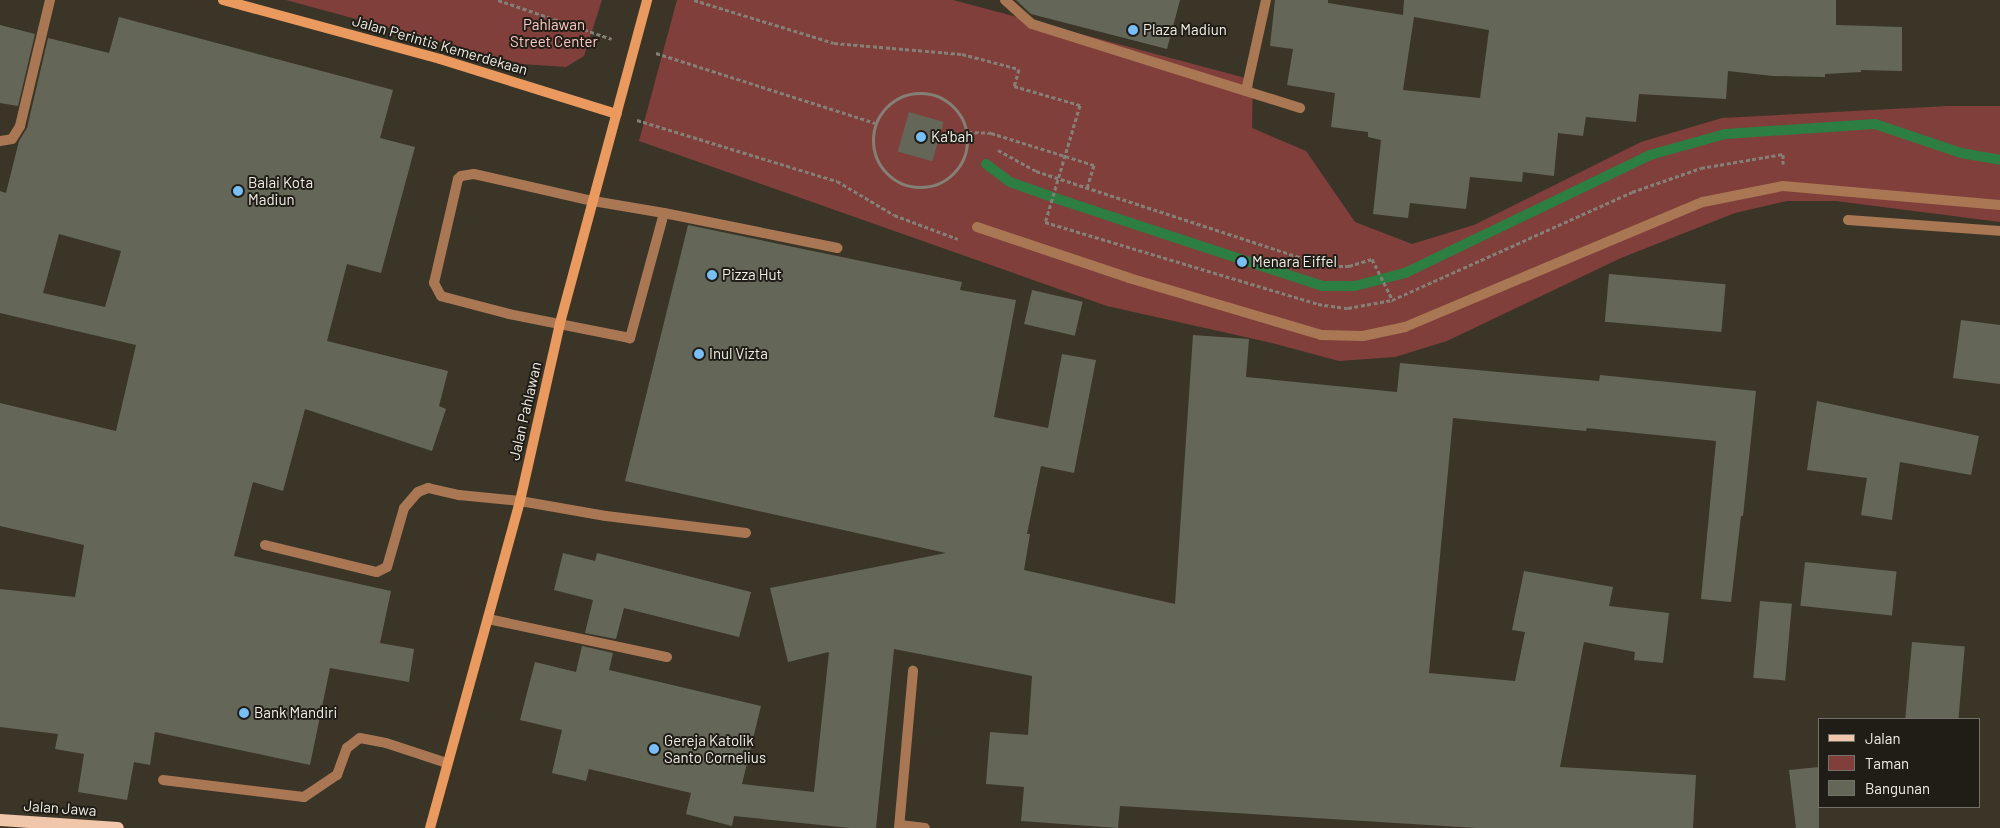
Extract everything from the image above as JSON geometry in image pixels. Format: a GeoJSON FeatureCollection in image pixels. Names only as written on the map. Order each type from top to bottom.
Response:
{"type":"FeatureCollection","features":[{"type":"Feature","properties":{"kind":"main road","name":"Jalan Perintis Kemerdekaan"},"geometry":{"type":"LineString","coordinates":[[224,0],[440,59],[617,114]]}},
{"type":"Feature","properties":{"kind":"main road","name":"Jalan Pahlawan"},"geometry":{"type":"LineString","coordinates":[[430,828],[520,501],[560,323],[647,0]]}},
{"type":"Feature","properties":{"kind":"main road","name":"Jalan Jawa"},"geometry":{"type":"LineString","coordinates":[[0,820],[118,828]]}},
{"type":"Feature","properties":{"kind":"street"},"geometry":{"type":"LineString","coordinates":[[0,141],[12,139],[20,126],[50,0]]}},
{"type":"Feature","properties":{"kind":"street"},"geometry":{"type":"LineString","coordinates":[[1005,0],[1032,24],[1300,108]]}},
{"type":"Feature","properties":{"kind":"street"},"geometry":{"type":"LineString","coordinates":[[1246,91],[1266,0]]}},
{"type":"Feature","properties":{"kind":"street"},"geometry":{"type":"LineString","coordinates":[[664,213],[630,338],[509,314],[441,296],[437,292],[434,283],[458,179],[461,176],[474,174],[593,201],[664,213],[838,248]]}},
{"type":"Feature","properties":{"kind":"street"},"geometry":{"type":"LineString","coordinates":[[977,227],[1129,278],[1321,336],[1363,336],[1406,327],[1704,202],[1783,186],[2000,205]]}},
{"type":"Feature","properties":{"kind":"street"},"geometry":{"type":"LineString","coordinates":[[1848,220],[2000,231]]}},
{"type":"Feature","properties":{"kind":"street"},"geometry":{"type":"LineString","coordinates":[[265,545],[377,572],[387,567],[404,508],[418,492],[428,488],[459,495],[520,501],[606,516],[746,533]]}},
{"type":"Feature","properties":{"kind":"street"},"geometry":{"type":"LineString","coordinates":[[488,619],[668,657]]}},
{"type":"Feature","properties":{"kind":"street"},"geometry":{"type":"LineString","coordinates":[[912,671],[900,827],[925,828]]}},
{"type":"Feature","properties":{"kind":"street"},"geometry":{"type":"LineString","coordinates":[[163,780],[304,797],[337,775],[347,748],[360,738],[386,743],[447,763]]}},
{"type":"Feature","properties":{"kind":"path"},"geometry":{"type":"LineString","coordinates":[[498,0],[875,123]]}},
{"type":"Feature","properties":{"kind":"path"},"geometry":{"type":"LineString","coordinates":[[694,0],[834,43],[962,54],[1019,69],[1014,86],[1080,105],[1045,222],[1318,304],[1348,308],[1392,300],[1632,192],[1701,168],[1783,154],[1783,186]]}},
{"type":"Feature","properties":{"kind":"path"},"geometry":{"type":"LineString","coordinates":[[912,92],[936,95],[957,109],[968,132],[965,156],[951,176],[928,187],[903,185],[883,170],[872,148],[875,123],[889,103],[912,92]]}},
{"type":"Feature","properties":{"kind":"path"},"geometry":{"type":"LineString","coordinates":[[617,114],[838,181],[894,215],[966,242]]}},
{"type":"Feature","properties":{"kind":"path"},"geometry":{"type":"LineString","coordinates":[[968,132],[991,133],[1094,165],[1087,188]]}},
{"type":"Feature","properties":{"kind":"path"},"geometry":{"type":"LineString","coordinates":[[998,150],[1036,171],[1326,266],[1349,266],[1372,259],[1392,300]]}},
{"type":"Feature","properties":{"kind":"green space","name":"Pahlawan Street Center"},"geometry":{"type":"Polygon","coordinates":[[[286,0],[602,0],[584,56],[566,67],[522,64],[286,0]]]}},
{"type":"Feature","properties":{"kind":"green space"},"geometry":{"type":"Polygon","coordinates":[[[677,0],[953,0],[1253,80],[1252,128],[1306,151],[1355,222],[1412,244],[1474,225],[1641,142],[1722,118],[1948,106],[2000,106],[2000,222],[1836,201],[1787,201],[1735,213],[1621,258],[1447,341],[1395,357],[1339,361],[1272,343],[1107,306],[639,141],[677,0]]]}},
{"type":"Feature","properties":{"kind":"building","name":"Plaza Madiun"},"geometry":{"type":"Polygon","coordinates":[[[1016,0],[1180,0],[1167,49],[1031,14],[1016,0]]]}},
{"type":"Feature","properties":{"kind":"building"},"geometry":{"type":"Polygon","coordinates":[[[1275,0],[1328,0],[1328,3],[1403,15],[1404,0],[1836,0],[1836,25],[1902,27],[1902,71],[1861,70],[1861,72],[1825,74],[1825,77],[1773,76],[1728,71],[1726,99],[1639,94],[1636,122],[1586,117],[1583,136],[1558,133],[1554,176],[1523,172],[1522,182],[1470,177],[1466,209],[1410,203],[1408,218],[1373,214],[1381,140],[1368,137],[1368,132],[1331,127],[1335,93],[1287,85],[1293,49],[1270,46],[1275,0]],[[1414,17],[1403,90],[1480,98],[1489,30],[1414,17]]]}},
{"type":"Feature","properties":{"kind":"building"},"geometry":{"type":"Polygon","coordinates":[[[119,17],[393,90],[380,138],[415,147],[381,273],[347,264],[327,341],[448,371],[439,406],[446,409],[432,451],[305,409],[283,491],[253,482],[234,556],[391,591],[380,643],[414,649],[409,682],[330,668],[310,765],[155,732],[150,765],[134,762],[127,800],[78,792],[84,754],[55,749],[58,734],[0,727],[0,589],[75,597],[84,545],[0,526],[0,403],[116,431],[136,345],[0,313],[0,191],[6,193],[19,141],[27,128],[48,38],[109,53],[119,17]],[[59,234],[43,293],[105,307],[121,251],[59,234]]]}},
{"type":"Feature","properties":{"kind":"building"},"geometry":{"type":"Polygon","coordinates":[[[0,25],[35,34],[18,106],[0,103],[0,25]]]}},
{"type":"Feature","properties":{"kind":"building","name":"Ka'bah"},"geometry":{"type":"Polygon","coordinates":[[[909,112],[944,122],[932,161],[898,151],[909,112]]]}},
{"type":"Feature","properties":{"kind":"building"},"geometry":{"type":"Polygon","coordinates":[[[688,225],[962,282],[960,290],[1016,300],[994,417],[1048,428],[1062,354],[1096,360],[1074,473],[1041,466],[1027,534],[1030,534],[1024,570],[1175,604],[1193,335],[1249,339],[1246,377],[1397,392],[1400,363],[1599,381],[1600,375],[1756,391],[1743,516],[1741,516],[1731,602],[1701,599],[1716,441],[1587,428],[1586,431],[1453,418],[1429,673],[1515,681],[1525,632],[1512,630],[1524,571],[1613,587],[1609,606],[1669,613],[1663,663],[1634,660],[1635,652],[1584,642],[1560,767],[1696,775],[1693,828],[1477,828],[1120,806],[1118,828],[1021,821],[1024,787],[986,784],[990,732],[1028,735],[1032,676],[894,649],[876,828],[850,828],[734,816],[732,826],[686,814],[691,793],[589,769],[586,781],[552,773],[562,730],[520,720],[535,662],[576,672],[582,646],[613,653],[609,670],[761,706],[742,784],[814,792],[829,652],[788,662],[770,588],[946,553],[625,481],[688,225]]]}},
{"type":"Feature","properties":{"kind":"building"},"geometry":{"type":"Polygon","coordinates":[[[1609,274],[1726,284],[1721,332],[1605,322],[1609,274]]]}},
{"type":"Feature","properties":{"kind":"building"},"geometry":{"type":"Polygon","coordinates":[[[1032,290],[1083,302],[1075,336],[1024,324],[1032,290]]]}},
{"type":"Feature","properties":{"kind":"building"},"geometry":{"type":"Polygon","coordinates":[[[1961,320],[2000,325],[2000,384],[1953,378],[1961,320]]]}},
{"type":"Feature","properties":{"kind":"building"},"geometry":{"type":"Polygon","coordinates":[[[1817,401],[1979,436],[1971,475],[1900,462],[1892,520],[1861,515],[1867,478],[1807,470],[1817,401]]]}},
{"type":"Feature","properties":{"kind":"building"},"geometry":{"type":"Polygon","coordinates":[[[563,553],[595,561],[597,553],[751,592],[739,637],[624,608],[616,639],[585,633],[593,600],[554,590],[563,553]]]}},
{"type":"Feature","properties":{"kind":"building"},"geometry":{"type":"Polygon","coordinates":[[[1805,562],[1896,572],[1892,615],[1800,606],[1805,562]]]}},
{"type":"Feature","properties":{"kind":"building"},"geometry":{"type":"Polygon","coordinates":[[[1760,601],[1792,604],[1785,680],[1753,678],[1760,601]]]}},
{"type":"Feature","properties":{"kind":"building"},"geometry":{"type":"Polygon","coordinates":[[[1912,642],[1965,647],[1959,718],[1905,718],[1912,642]]]}},
{"type":"Feature","properties":{"kind":"building"},"geometry":{"type":"Polygon","coordinates":[[[1818,767],[1819,828],[1796,828],[1789,770],[1818,767]]]}},
{"type":"Feature","properties":{"kind":"waterway"},"geometry":{"type":"LineString","coordinates":[[986,164],[1010,182],[1064,201],[1322,286],[1355,286],[1405,273],[1650,155],[1725,134],[1875,124],[1961,153],[2000,160]]}},
{"type":"Feature","properties":{"kind":"place","name":"Plaza Madiun"},"geometry":{"type":"Point","coordinates":[1133,30]}},
{"type":"Feature","properties":{"kind":"place","name":"Ka'bah"},"geometry":{"type":"Point","coordinates":[921,137]}},
{"type":"Feature","properties":{"kind":"place","name":"Balai Kota Madiun"},"geometry":{"type":"Point","coordinates":[238,191]}},
{"type":"Feature","properties":{"kind":"place","name":"Menara Eiffel"},"geometry":{"type":"Point","coordinates":[1242,262]}},
{"type":"Feature","properties":{"kind":"place","name":"Pizza Hut"},"geometry":{"type":"Point","coordinates":[712,275]}},
{"type":"Feature","properties":{"kind":"place","name":"Inul Vizta"},"geometry":{"type":"Point","coordinates":[699,354]}},
{"type":"Feature","properties":{"kind":"place","name":"Bank Mandiri"},"geometry":{"type":"Point","coordinates":[244,713]}},
{"type":"Feature","properties":{"kind":"place","name":"Gereja Katolik Santo Cornelius"},"geometry":{"type":"Point","coordinates":[654,749]}}]}
